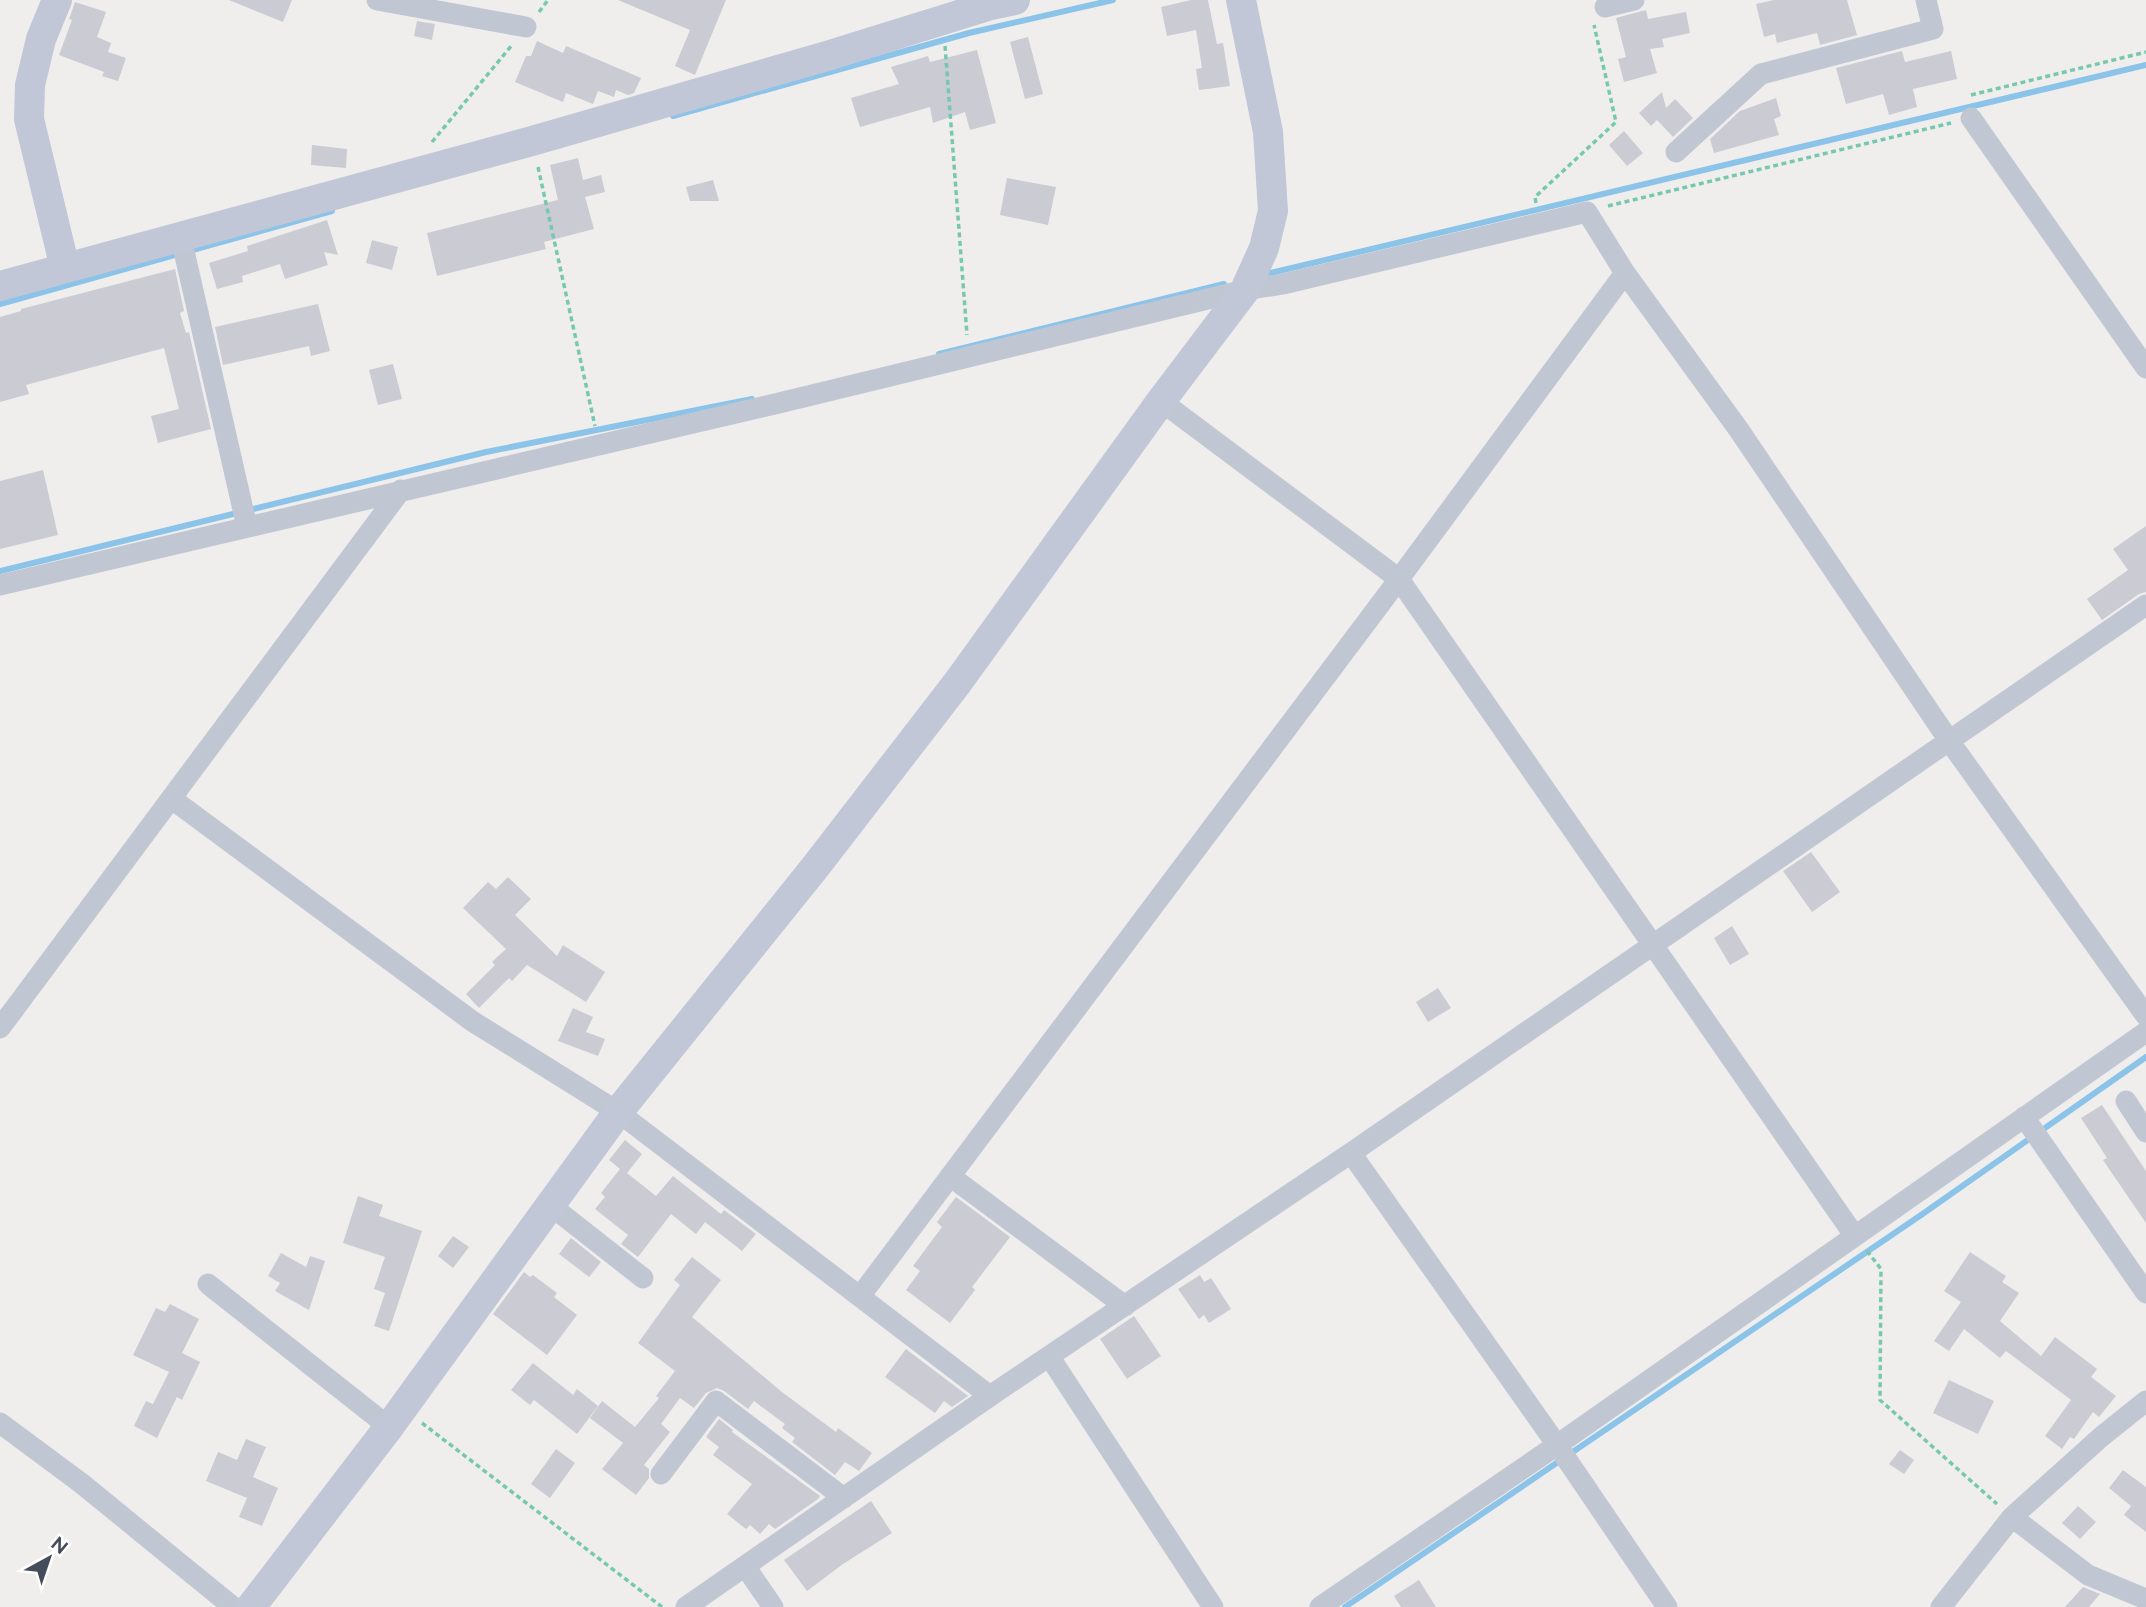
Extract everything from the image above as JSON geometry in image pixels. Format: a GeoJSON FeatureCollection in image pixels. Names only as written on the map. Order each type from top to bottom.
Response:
{"type":"FeatureCollection","features":[{"type":"Feature","properties":{"kind":"street"},"geometry":{"type":"LineString","coordinates":[[57,0],[41,39],[30,86],[29,119],[65,268]]}},
{"type":"Feature","properties":{"kind":"street"},"geometry":{"type":"LineString","coordinates":[[377,0],[526,27]]}},
{"type":"Feature","properties":{"kind":"street"},"geometry":{"type":"LineString","coordinates":[[0,286],[532,141],[1015,0]]}},
{"type":"Feature","properties":{"kind":"street"},"geometry":{"type":"LineString","coordinates":[[251,1607],[396,1417],[618,1112],[816,866],[950,693],[1161,401],[1245,290],[1264,248],[1273,211],[1268,132],[1241,0]]}},
{"type":"Feature","properties":{"kind":"street"},"geometry":{"type":"LineString","coordinates":[[1598,11],[1634,0]]}},
{"type":"Feature","properties":{"kind":"street"},"geometry":{"type":"LineString","coordinates":[[1676,152],[1761,74],[1933,29],[1926,0]]}},
{"type":"Feature","properties":{"kind":"street"},"geometry":{"type":"LineString","coordinates":[[1971,118],[2146,368]]}},
{"type":"Feature","properties":{"kind":"street"},"geometry":{"type":"LineString","coordinates":[[0,585],[1245,290],[1283,284],[1587,212],[1625,273],[1739,430],[1950,742],[2146,1016]]}},
{"type":"Feature","properties":{"kind":"street"},"geometry":{"type":"LineString","coordinates":[[181,238],[247,527]]}},
{"type":"Feature","properties":{"kind":"street"},"geometry":{"type":"LineString","coordinates":[[861,1295],[1399,579],[1625,273]]}},
{"type":"Feature","properties":{"kind":"street"},"geometry":{"type":"LineString","coordinates":[[1161,401],[1399,579],[1854,1234]]}},
{"type":"Feature","properties":{"kind":"street"},"geometry":{"type":"LineString","coordinates":[[0,1028],[401,490]]}},
{"type":"Feature","properties":{"kind":"street"},"geometry":{"type":"LineString","coordinates":[[687,1607],[990,1396],[1351,1153],[2146,606]]}},
{"type":"Feature","properties":{"kind":"street"},"geometry":{"type":"LineString","coordinates":[[172,799],[472,1021],[618,1112],[990,1396]]}},
{"type":"Feature","properties":{"kind":"street"},"geometry":{"type":"LineString","coordinates":[[1320,1607],[1557,1445],[1854,1234],[2146,1032]]}},
{"type":"Feature","properties":{"kind":"street"},"geometry":{"type":"LineString","coordinates":[[2126,1101],[2146,1132]]}},
{"type":"Feature","properties":{"kind":"street"},"geometry":{"type":"LineString","coordinates":[[2024,1117],[2146,1293]]}},
{"type":"Feature","properties":{"kind":"street"},"geometry":{"type":"LineString","coordinates":[[1351,1153],[1557,1445],[1667,1607]]}},
{"type":"Feature","properties":{"kind":"street"},"geometry":{"type":"LineString","coordinates":[[950,1176],[1125,1306]]}},
{"type":"Feature","properties":{"kind":"street"},"geometry":{"type":"LineString","coordinates":[[550,1205],[643,1278]]}},
{"type":"Feature","properties":{"kind":"street"},"geometry":{"type":"LineString","coordinates":[[208,1284],[396,1417]]}},
{"type":"Feature","properties":{"kind":"street"},"geometry":{"type":"LineString","coordinates":[[1049,1356],[1213,1607]]}},
{"type":"Feature","properties":{"kind":"street"},"geometry":{"type":"LineString","coordinates":[[661,1474],[716,1401],[844,1498]]}},
{"type":"Feature","properties":{"kind":"street"},"geometry":{"type":"LineString","coordinates":[[1941,1607],[2012,1517],[2101,1437],[2146,1401]]}},
{"type":"Feature","properties":{"kind":"street"},"geometry":{"type":"LineString","coordinates":[[0,1423],[81,1483],[233,1607]]}},
{"type":"Feature","properties":{"kind":"street"},"geometry":{"type":"LineString","coordinates":[[2012,1517],[2088,1575],[2146,1599]]}},
{"type":"Feature","properties":{"kind":"street"},"geometry":{"type":"LineString","coordinates":[[745,1566],[773,1607]]}},
{"type":"Feature","properties":{"kind":"path"},"geometry":{"type":"LineString","coordinates":[[430,144],[548,0]]}},
{"type":"Feature","properties":{"kind":"path"},"geometry":{"type":"LineString","coordinates":[[1541,222],[1535,197],[1616,122],[1598,11]]}},
{"type":"Feature","properties":{"kind":"path"},"geometry":{"type":"LineString","coordinates":[[943,20],[969,357]]}},
{"type":"Feature","properties":{"kind":"path"},"geometry":{"type":"LineString","coordinates":[[1587,212],[1971,118],[1965,97],[2146,52]]}},
{"type":"Feature","properties":{"kind":"path"},"geometry":{"type":"LineString","coordinates":[[532,141],[599,445]]}},
{"type":"Feature","properties":{"kind":"path"},"geometry":{"type":"LineString","coordinates":[[1854,1234],[1881,1269],[1880,1400],[2012,1517]]}},
{"type":"Feature","properties":{"kind":"path"},"geometry":{"type":"LineString","coordinates":[[396,1417],[662,1607]]}},
{"type":"Feature","properties":{"kind":"building"},"geometry":{"type":"Polygon","coordinates":[[[229,0],[292,0],[283,22],[229,0]]]}},
{"type":"Feature","properties":{"kind":"building"},"geometry":{"type":"Polygon","coordinates":[[[618,0],[726,0],[695,75],[675,66],[690,30],[618,0]]]}},
{"type":"Feature","properties":{"kind":"building"},"geometry":{"type":"Polygon","coordinates":[[[1191,0],[1208,0],[1217,44],[1223,43],[1230,86],[1199,90],[1196,69],[1202,68],[1196,30],[1167,36],[1161,7],[1191,0]]]}},
{"type":"Feature","properties":{"kind":"building"},"geometry":{"type":"Polygon","coordinates":[[[1774,0],[1847,0],[1857,35],[1820,45],[1817,33],[1777,43],[1775,34],[1764,37],[1756,4],[1774,0]]]}},
{"type":"Feature","properties":{"kind":"building"},"geometry":{"type":"Polygon","coordinates":[[[75,2],[106,12],[97,37],[111,43],[108,52],[126,58],[118,81],[102,76],[104,72],[59,55],[72,20],[69,19],[75,2]]]}},
{"type":"Feature","properties":{"kind":"building"},"geometry":{"type":"Polygon","coordinates":[[[1646,10],[1648,19],[1686,12],[1690,33],[1662,39],[1664,47],[1650,49],[1657,73],[1624,82],[1618,59],[1626,57],[1616,18],[1646,10]]]}},
{"type":"Feature","properties":{"kind":"building"},"geometry":{"type":"Polygon","coordinates":[[[417,21],[435,24],[432,40],[414,36],[417,21]]]}},
{"type":"Feature","properties":{"kind":"building"},"geometry":{"type":"Polygon","coordinates":[[[1028,37],[1043,94],[1025,99],[1010,42],[1028,37]]]}},
{"type":"Feature","properties":{"kind":"building"},"geometry":{"type":"Polygon","coordinates":[[[537,41],[563,53],[566,46],[641,78],[634,93],[628,95],[616,90],[614,97],[598,91],[593,104],[566,93],[563,102],[515,82],[526,56],[531,56],[537,41]]]}},
{"type":"Feature","properties":{"kind":"building"},"geometry":{"type":"Polygon","coordinates":[[[977,50],[996,123],[970,130],[965,112],[933,123],[930,107],[860,127],[851,98],[899,84],[891,67],[928,56],[930,62],[977,50]]]}},
{"type":"Feature","properties":{"kind":"building"},"geometry":{"type":"Polygon","coordinates":[[[1902,51],[1905,62],[1951,51],[1957,79],[1913,89],[1917,107],[1889,115],[1883,94],[1846,104],[1836,68],[1902,51]]]}},
{"type":"Feature","properties":{"kind":"building"},"geometry":{"type":"Polygon","coordinates":[[[1662,92],[1666,108],[1675,99],[1693,118],[1673,137],[1657,120],[1651,126],[1639,113],[1662,92]]]}},
{"type":"Feature","properties":{"kind":"building"},"geometry":{"type":"Polygon","coordinates":[[[1776,98],[1781,116],[1774,119],[1779,135],[1714,153],[1710,139],[1740,111],[1776,98]]]}},
{"type":"Feature","properties":{"kind":"building"},"geometry":{"type":"Polygon","coordinates":[[[1624,131],[1643,153],[1627,166],[1609,145],[1624,131]]]}},
{"type":"Feature","properties":{"kind":"building"},"geometry":{"type":"Polygon","coordinates":[[[312,145],[347,149],[346,168],[311,165],[312,145]]]}},
{"type":"Feature","properties":{"kind":"building"},"geometry":{"type":"Polygon","coordinates":[[[578,158],[583,180],[601,175],[605,192],[585,197],[594,229],[544,242],[546,249],[437,276],[427,233],[558,200],[550,165],[578,158]]]}},
{"type":"Feature","properties":{"kind":"building"},"geometry":{"type":"Polygon","coordinates":[[[1007,178],[1056,187],[1048,225],[1000,215],[1007,178]]]}},
{"type":"Feature","properties":{"kind":"building"},"geometry":{"type":"Polygon","coordinates":[[[713,180],[719,201],[690,201],[686,187],[713,180]]]}},
{"type":"Feature","properties":{"kind":"building"},"geometry":{"type":"Polygon","coordinates":[[[327,220],[338,255],[324,252],[328,265],[285,279],[280,264],[242,276],[243,282],[217,289],[209,263],[248,251],[247,246],[327,220]]]}},
{"type":"Feature","properties":{"kind":"building"},"geometry":{"type":"Polygon","coordinates":[[[372,240],[398,247],[392,270],[366,263],[372,240]]]}},
{"type":"Feature","properties":{"kind":"building"},"geometry":{"type":"Polygon","coordinates":[[[175,269],[184,311],[180,313],[186,333],[189,332],[211,429],[158,443],[151,416],[179,409],[164,348],[26,385],[29,394],[0,402],[0,317],[21,309],[175,269]]]}},
{"type":"Feature","properties":{"kind":"building"},"geometry":{"type":"Polygon","coordinates":[[[318,304],[330,351],[311,356],[309,346],[223,365],[215,327],[318,304]]]}},
{"type":"Feature","properties":{"kind":"building"},"geometry":{"type":"Polygon","coordinates":[[[393,364],[402,399],[378,405],[369,370],[393,364]]]}},
{"type":"Feature","properties":{"kind":"building"},"geometry":{"type":"Polygon","coordinates":[[[43,470],[58,535],[0,549],[0,481],[43,470]]]}},
{"type":"Feature","properties":{"kind":"building"},"geometry":{"type":"Polygon","coordinates":[[[2146,526],[2146,592],[2102,620],[2087,599],[2128,570],[2113,549],[2146,526]]]}},
{"type":"Feature","properties":{"kind":"building"},"geometry":{"type":"Polygon","coordinates":[[[1811,852],[1840,892],[1812,912],[1783,871],[1811,852]]]}},
{"type":"Feature","properties":{"kind":"building"},"geometry":{"type":"Polygon","coordinates":[[[508,877],[531,899],[515,915],[557,956],[563,945],[605,972],[586,1002],[527,965],[512,981],[509,978],[479,1008],[466,994],[495,965],[492,962],[506,949],[463,908],[488,882],[496,889],[508,877]]]}},
{"type":"Feature","properties":{"kind":"building"},"geometry":{"type":"Polygon","coordinates":[[[1732,926],[1749,954],[1730,965],[1714,938],[1732,926]]]}},
{"type":"Feature","properties":{"kind":"building"},"geometry":{"type":"Polygon","coordinates":[[[1438,988],[1451,1008],[1428,1022],[1416,1002],[1438,988]]]}},
{"type":"Feature","properties":{"kind":"building"},"geometry":{"type":"Polygon","coordinates":[[[573,1008],[593,1017],[586,1032],[605,1039],[598,1056],[558,1041],[573,1008]]]}},
{"type":"Feature","properties":{"kind":"building"},"geometry":{"type":"Polygon","coordinates":[[[2102,1105],[2146,1171],[2146,1223],[2103,1160],[2107,1158],[2081,1118],[2102,1105]]]}},
{"type":"Feature","properties":{"kind":"building"},"geometry":{"type":"Polygon","coordinates":[[[625,1140],[642,1154],[627,1173],[656,1196],[673,1176],[721,1214],[724,1210],[756,1234],[742,1251],[705,1222],[696,1234],[671,1214],[638,1257],[621,1244],[628,1235],[595,1209],[605,1197],[601,1193],[620,1169],[609,1160],[625,1140]]]}},
{"type":"Feature","properties":{"kind":"building"},"geometry":{"type":"Polygon","coordinates":[[[358,1196],[383,1205],[379,1216],[422,1231],[389,1331],[374,1326],[385,1293],[374,1289],[385,1257],[343,1243],[358,1196]]]}},
{"type":"Feature","properties":{"kind":"building"},"geometry":{"type":"Polygon","coordinates":[[[956,1197],[1010,1237],[972,1287],[975,1290],[950,1323],[906,1290],[920,1271],[913,1266],[942,1227],[937,1222],[956,1197]]]}},
{"type":"Feature","properties":{"kind":"building"},"geometry":{"type":"Polygon","coordinates":[[[453,1236],[469,1247],[453,1268],[438,1256],[453,1236]]]}},
{"type":"Feature","properties":{"kind":"building"},"geometry":{"type":"Polygon","coordinates":[[[571,1238],[601,1262],[589,1277],[559,1254],[571,1238]]]}},
{"type":"Feature","properties":{"kind":"building"},"geometry":{"type":"Polygon","coordinates":[[[1970,1252],[2006,1276],[2002,1282],[2019,1293],[2000,1321],[2041,1356],[2055,1337],[2097,1369],[2091,1377],[2116,1396],[2099,1417],[2093,1412],[2074,1439],[2070,1437],[2062,1449],[2045,1436],[2071,1400],[2006,1351],[2000,1358],[1964,1329],[1949,1351],[1934,1341],[1961,1302],[1944,1291],[1970,1252]]]}},
{"type":"Feature","properties":{"kind":"building"},"geometry":{"type":"Polygon","coordinates":[[[281,1253],[306,1267],[310,1256],[325,1261],[309,1310],[275,1291],[280,1283],[268,1276],[281,1253]]]}},
{"type":"Feature","properties":{"kind":"building"},"geometry":{"type":"Polygon","coordinates":[[[692,1257],[721,1280],[692,1317],[782,1392],[836,1432],[838,1428],[872,1453],[859,1471],[845,1462],[835,1475],[792,1442],[795,1438],[782,1428],[785,1424],[754,1401],[748,1409],[717,1388],[706,1393],[694,1408],[680,1398],[661,1424],[670,1432],[644,1465],[649,1469],[649,1478],[636,1495],[602,1469],[623,1443],[590,1418],[602,1401],[635,1427],[659,1398],[656,1396],[675,1371],[638,1343],[680,1285],[674,1280],[692,1257]]]}},
{"type":"Feature","properties":{"kind":"building"},"geometry":{"type":"Polygon","coordinates":[[[524,1272],[530,1277],[533,1275],[557,1293],[554,1297],[577,1315],[547,1355],[493,1314],[524,1272]]]}},
{"type":"Feature","properties":{"kind":"building"},"geometry":{"type":"Polygon","coordinates":[[[1200,1275],[1204,1282],[1211,1278],[1231,1309],[1209,1323],[1204,1315],[1199,1319],[1178,1289],[1200,1275]]]}},
{"type":"Feature","properties":{"kind":"building"},"geometry":{"type":"Polygon","coordinates":[[[170,1304],[199,1319],[182,1353],[200,1362],[182,1400],[177,1397],[157,1438],[134,1426],[146,1401],[153,1404],[169,1372],[133,1355],[156,1308],[165,1312],[170,1304]]]}},
{"type":"Feature","properties":{"kind":"building"},"geometry":{"type":"Polygon","coordinates":[[[1134,1316],[1161,1356],[1127,1379],[1100,1339],[1134,1316]]]}},
{"type":"Feature","properties":{"kind":"building"},"geometry":{"type":"Polygon","coordinates":[[[906,1349],[968,1396],[952,1407],[944,1401],[935,1413],[885,1377],[906,1349]]]}},
{"type":"Feature","properties":{"kind":"building"},"geometry":{"type":"Polygon","coordinates":[[[533,1363],[573,1395],[577,1389],[598,1406],[577,1434],[534,1400],[530,1405],[511,1390],[533,1363]]]}},
{"type":"Feature","properties":{"kind":"building"},"geometry":{"type":"Polygon","coordinates":[[[1949,1380],[1994,1401],[1978,1434],[1933,1413],[1949,1380]]]}},
{"type":"Feature","properties":{"kind":"building"},"geometry":{"type":"Polygon","coordinates":[[[719,1419],[733,1430],[732,1432],[820,1496],[818,1499],[775,1529],[769,1524],[760,1534],[750,1525],[746,1529],[727,1514],[752,1484],[713,1455],[719,1447],[706,1437],[719,1419]]]}},
{"type":"Feature","properties":{"kind":"building"},"geometry":{"type":"Polygon","coordinates":[[[246,1439],[266,1447],[253,1477],[278,1488],[262,1526],[239,1517],[247,1498],[206,1481],[218,1452],[237,1460],[246,1439]]]}},
{"type":"Feature","properties":{"kind":"building"},"geometry":{"type":"Polygon","coordinates":[[[556,1449],[575,1463],[550,1498],[531,1484],[556,1449]]]}},
{"type":"Feature","properties":{"kind":"building"},"geometry":{"type":"Polygon","coordinates":[[[1900,1450],[1914,1460],[1904,1474],[1889,1464],[1900,1450]]]}},
{"type":"Feature","properties":{"kind":"building"},"geometry":{"type":"Polygon","coordinates":[[[2123,1470],[2146,1487],[2146,1532],[2124,1515],[2131,1506],[2109,1488],[2123,1470]]]}},
{"type":"Feature","properties":{"kind":"building"},"geometry":{"type":"Polygon","coordinates":[[[871,1501],[892,1533],[807,1591],[784,1560],[871,1501]]]}},
{"type":"Feature","properties":{"kind":"building"},"geometry":{"type":"Polygon","coordinates":[[[2078,1506],[2096,1522],[2080,1539],[2062,1523],[2078,1506]]]}},
{"type":"Feature","properties":{"kind":"building"},"geometry":{"type":"Polygon","coordinates":[[[1419,1580],[1436,1607],[1401,1607],[1394,1596],[1419,1580]]]}},
{"type":"Feature","properties":{"kind":"building"},"geometry":{"type":"Polygon","coordinates":[[[2083,1587],[2100,1594],[2089,1607],[2065,1607],[2083,1587]]]}},
{"type":"Feature","properties":{"kind":"waterway"},"geometry":{"type":"LineString","coordinates":[[673,116],[969,33],[1113,0]]}},
{"type":"Feature","properties":{"kind":"waterway"},"geometry":{"type":"LineString","coordinates":[[1262,275],[2146,65]]}},
{"type":"Feature","properties":{"kind":"waterway"},"geometry":{"type":"LineString","coordinates":[[0,304],[332,211]]}},
{"type":"Feature","properties":{"kind":"waterway"},"geometry":{"type":"LineString","coordinates":[[939,354],[1224,284]]}},
{"type":"Feature","properties":{"kind":"waterway"},"geometry":{"type":"LineString","coordinates":[[0,571],[486,452],[752,399]]}},
{"type":"Feature","properties":{"kind":"waterway"},"geometry":{"type":"LineString","coordinates":[[1345,1607],[1924,1213],[2146,1057]]}}]}
